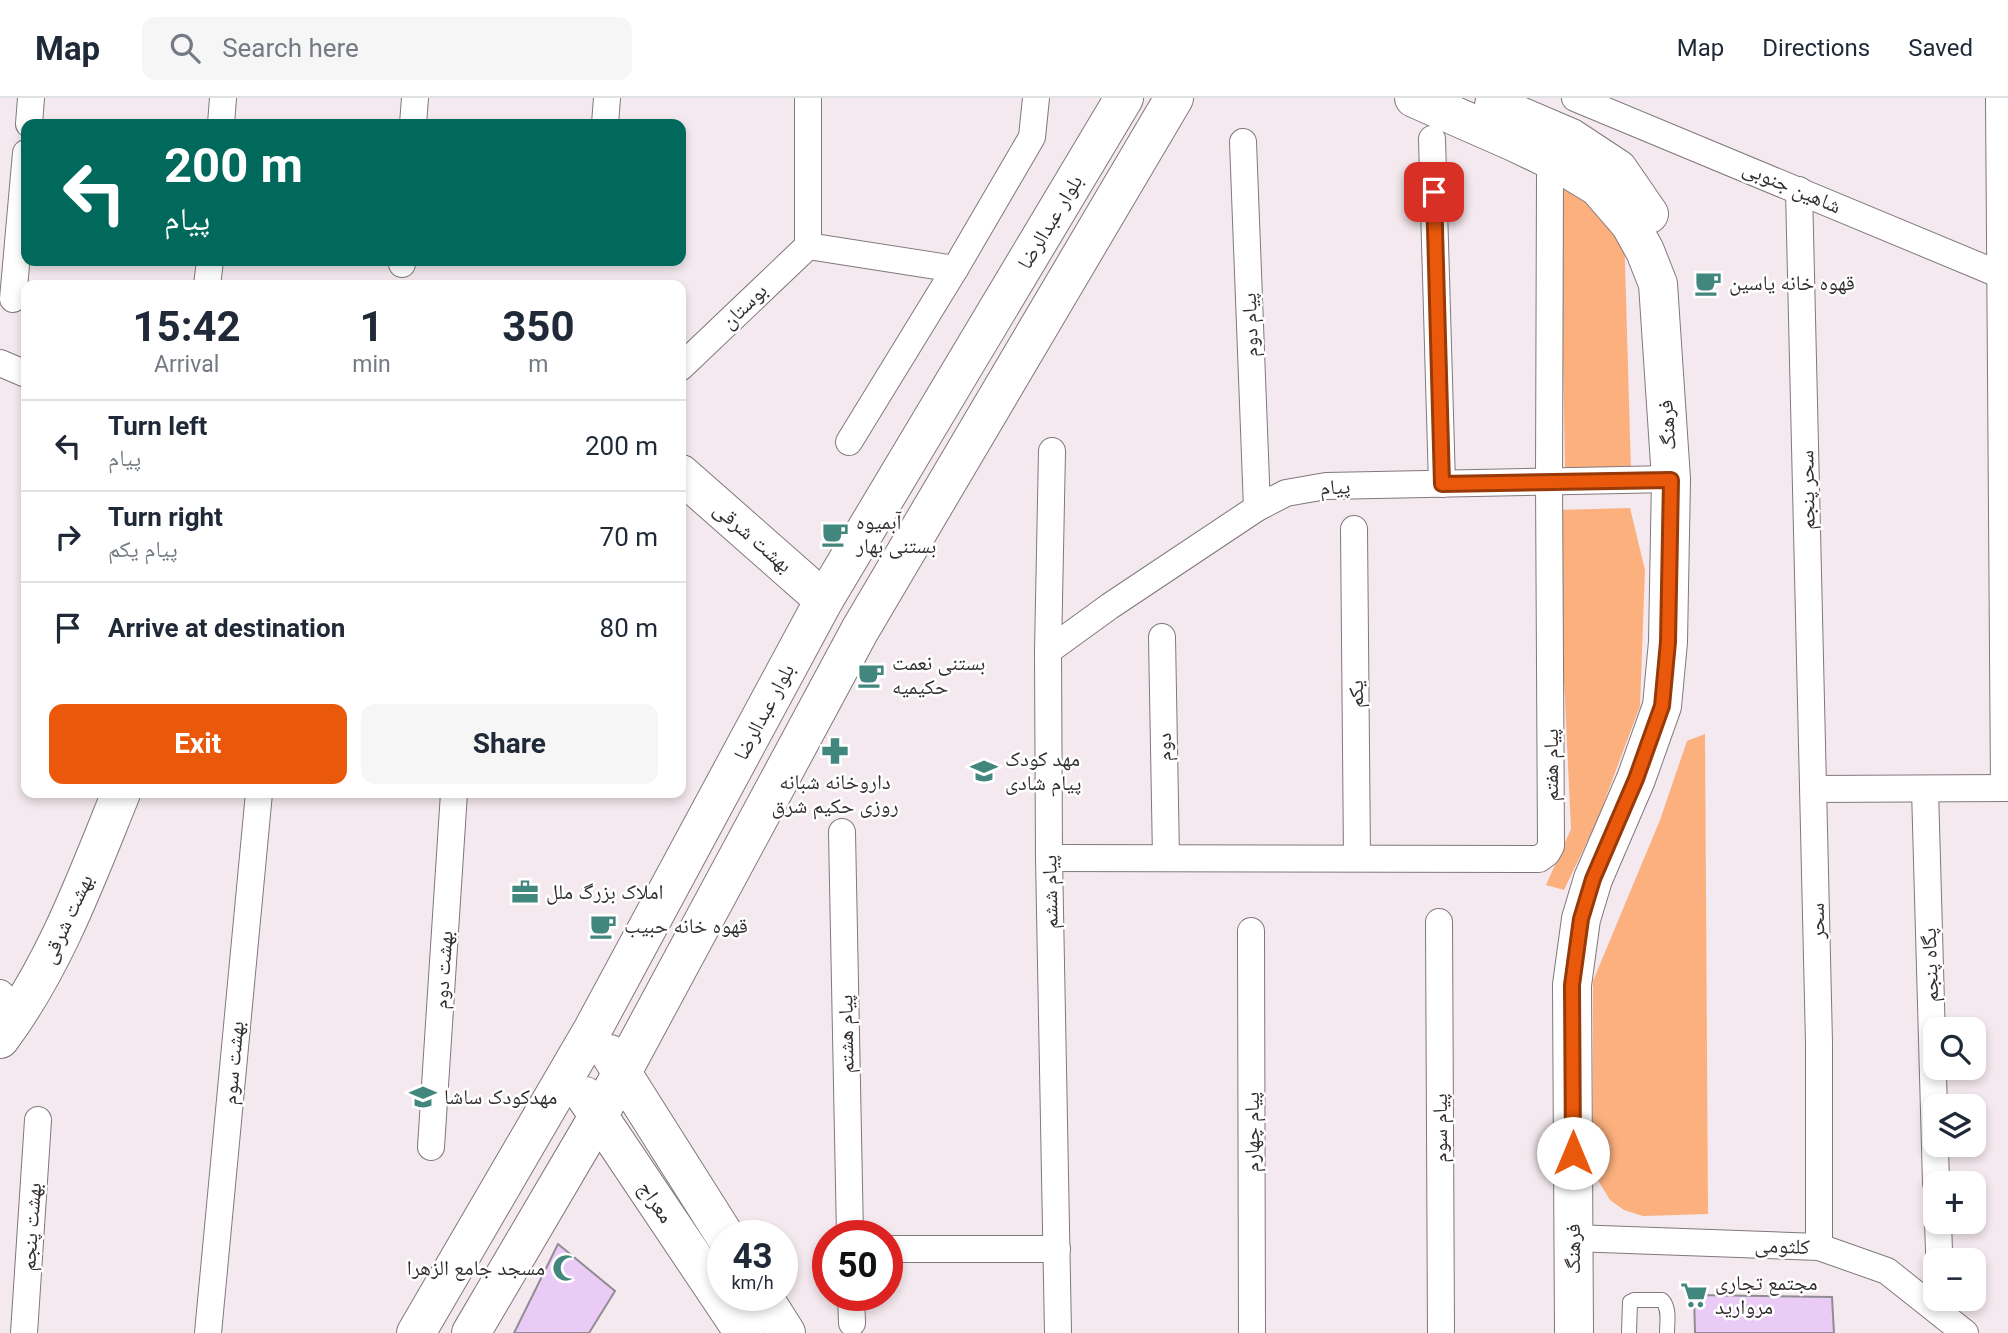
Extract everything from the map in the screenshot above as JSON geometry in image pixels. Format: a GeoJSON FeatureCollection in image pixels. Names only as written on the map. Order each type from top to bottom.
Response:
{"type":"FeatureCollection","features":[{"type":"Feature","properties":{"kind":"main road","name":"بلوار عبدالرضا"},"geometry":{"type":"LineString","coordinates":[[416,1333],[593,1029],[824,600],[1124,98]]}},
{"type":"Feature","properties":{"kind":"main road","name":"بلوار عبدالرضا"},"geometry":{"type":"LineString","coordinates":[[471,1333],[623,1072],[860,630],[1174,98]]}},
{"type":"Feature","properties":{"kind":"main road","name":"فرهنگ"},"geometry":{"type":"LineString","coordinates":[[1414,98],[1560,164],[1598,187],[1630,224],[1661,274]]}},
{"type":"Feature","properties":{"kind":"main road","name":"فرهنگ"},"geometry":{"type":"LineString","coordinates":[[1477,98],[1571,138],[1618,169],[1648,213],[1661,249],[1671,480],[1668,642],[1662,706],[1636,779],[1593,879],[1581,919],[1572,985],[1574,1333]]}},
{"type":"Feature","properties":{"kind":"main road","name":"بهشت شرقی"},"geometry":{"type":"LineString","coordinates":[[686,478],[824,600]]}},
{"type":"Feature","properties":{"kind":"main road","name":"بهشت شرقی"},"geometry":{"type":"LineString","coordinates":[[7,1015],[71,918],[119,798]]}},
{"type":"Feature","properties":{"kind":"main road","name":"معراج"},"geometry":{"type":"LineString","coordinates":[[593,1029],[623,1072],[715,1220]]}},
{"type":"Feature","properties":{"kind":"main road","name":"معراج"},"geometry":{"type":"LineString","coordinates":[[568,1071],[744,1333]]}},
{"type":"Feature","properties":{"kind":"main road"},"geometry":{"type":"LineString","coordinates":[[772,1311],[786,1333]]}},
{"type":"Feature","properties":{"kind":"street"},"geometry":{"type":"LineString","coordinates":[[29,119],[31,98]]}},
{"type":"Feature","properties":{"kind":"street"},"geometry":{"type":"LineString","coordinates":[[221,119],[223,98]]}},
{"type":"Feature","properties":{"kind":"street"},"geometry":{"type":"LineString","coordinates":[[413,119],[415,98]]}},
{"type":"Feature","properties":{"kind":"street"},"geometry":{"type":"LineString","coordinates":[[605,119],[607,98]]}},
{"type":"Feature","properties":{"kind":"street"},"geometry":{"type":"LineString","coordinates":[[808,98],[808,246],[956,269]]}},
{"type":"Feature","properties":{"kind":"street","name":"شاهین جنوبی"},"geometry":{"type":"LineString","coordinates":[[1576,98],[2004,276]]}},
{"type":"Feature","properties":{"kind":"street"},"geometry":{"type":"LineString","coordinates":[[1814,789],[2006,788],[2004,276],[1999,98]]}},
{"type":"Feature","properties":{"kind":"street"},"geometry":{"type":"LineString","coordinates":[[849,442],[956,269],[1032,137],[1035,101]]}},
{"type":"Feature","properties":{"kind":"street"},"geometry":{"type":"LineString","coordinates":[[1432,139],[1442,484]]}},
{"type":"Feature","properties":{"kind":"street","name":"پیام دوم"},"geometry":{"type":"LineString","coordinates":[[1243,142],[1257,508]]}},
{"type":"Feature","properties":{"kind":"street","name":"پیام هفتم"},"geometry":{"type":"LineString","coordinates":[[1049,858],[1539,859],[1551,846],[1550,176]]}},
{"type":"Feature","properties":{"kind":"street","name":"سحر پنجم"},"geometry":{"type":"LineString","coordinates":[[1799,190],[1814,789]]}},
{"type":"Feature","properties":{"kind":"street"},"geometry":{"type":"LineString","coordinates":[[13,299],[21,209]]}},
{"type":"Feature","properties":{"kind":"street","name":"بوستان"},"geometry":{"type":"LineString","coordinates":[[686,362],[808,246]]}},
{"type":"Feature","properties":{"kind":"street"},"geometry":{"type":"LineString","coordinates":[[0,363],[21,372]]}},
{"type":"Feature","properties":{"kind":"street","name":"پیام ششم"},"geometry":{"type":"LineString","coordinates":[[1052,451],[1048,651],[1049,858],[1058,1333]]}},
{"type":"Feature","properties":{"kind":"street","name":"پیام"},"geometry":{"type":"LineString","coordinates":[[1048,651],[1110,606],[1257,508],[1286,493],[1326,486],[1671,480]]}},
{"type":"Feature","properties":{"kind":"street","name":"یکم"},"geometry":{"type":"LineString","coordinates":[[1354,529],[1357,858]]}},
{"type":"Feature","properties":{"kind":"street","name":"دوم"},"geometry":{"type":"LineString","coordinates":[[1162,636],[1166,858]]}},
{"type":"Feature","properties":{"kind":"street","name":"سحر"},"geometry":{"type":"LineString","coordinates":[[1814,789],[1819,1043],[1819,1247]]}},
{"type":"Feature","properties":{"kind":"street","name":"پگاه پنجم"},"geometry":{"type":"LineString","coordinates":[[1925,789],[1937,1171]]}},
{"type":"Feature","properties":{"kind":"street","name":"بهشت سوم"},"geometry":{"type":"LineString","coordinates":[[208,1333],[259,798]]}},
{"type":"Feature","properties":{"kind":"street","name":"بهشت دوم"},"geometry":{"type":"LineString","coordinates":[[431,1147],[454,798]]}},
{"type":"Feature","properties":{"kind":"street","name":"پیام هشتم"},"geometry":{"type":"LineString","coordinates":[[842,832],[850,1220]]}},
{"type":"Feature","properties":{"kind":"street","name":"پیام سوم"},"geometry":{"type":"LineString","coordinates":[[1440,922],[1441,1333]]}},
{"type":"Feature","properties":{"kind":"street","name":"پیام چهارم"},"geometry":{"type":"LineString","coordinates":[[1251,931],[1252,1333]]}},
{"type":"Feature","properties":{"kind":"street","name":"بهشت پنجم"},"geometry":{"type":"LineString","coordinates":[[24,1333],[38,1120]]}},
{"type":"Feature","properties":{"kind":"street","name":"کلثومی"},"geometry":{"type":"LineString","coordinates":[[1573,1238],[1819,1247],[1887,1271],[1965,1333]]}},
{"type":"Feature","properties":{"kind":"street"},"geometry":{"type":"LineString","coordinates":[[903,1249],[1057,1250]]}},
{"type":"Feature","properties":{"kind":"street"},"geometry":{"type":"LineString","coordinates":[[852,1311],[852,1323]]}},
{"type":"Feature","properties":{"kind":"lane"},"geometry":{"type":"LineString","coordinates":[[1629,1333],[1630,1302],[1662,1300],[1667,1308],[1667,1333]]}},
{"type":"Feature","properties":{"kind":"shaded area"},"geometry":{"type":"Polygon","coordinates":[[[1580,186],[1624,229],[1631,471],[1565,468],[1560,191],[1580,186]]]}},
{"type":"Feature","properties":{"kind":"shaded area"},"geometry":{"type":"Polygon","coordinates":[[[1630,508],[1645,570],[1640,706],[1597,821],[1564,890],[1546,885],[1571,829],[1556,510],[1630,508]]]}},
{"type":"Feature","properties":{"kind":"shaded area"},"geometry":{"type":"Polygon","coordinates":[[[1705,734],[1708,1214],[1643,1216],[1624,1210],[1610,1200],[1593,1172],[1593,981],[1660,820],[1687,741],[1705,734]]]}},
{"type":"Feature","properties":{"kind":"building","name":"مسجد جامع الزهرا"},"geometry":{"type":"Polygon","coordinates":[[[558,1244],[615,1291],[589,1333],[514,1333],[558,1244]]]}},
{"type":"Feature","properties":{"kind":"building"},"geometry":{"type":"Polygon","coordinates":[[[1694,1295],[1832,1297],[1834,1333],[1695,1333],[1694,1295]]]}},
{"type":"Feature","properties":{"kind":"place","name":"قهوه خانه یاسین"},"geometry":{"type":"Point","coordinates":[1708,283]}},
{"type":"Feature","properties":{"kind":"place","name":"آبمیوه بستنی بهار"},"geometry":{"type":"Point","coordinates":[835,534]}},
{"type":"Feature","properties":{"kind":"place","name":"بستنی نعمت حکیمیه"},"geometry":{"type":"Point","coordinates":[871,675]}},
{"type":"Feature","properties":{"kind":"place","name":"داروخانه شبانه روزی حکیم شرق"},"geometry":{"type":"Point","coordinates":[835,751]}},
{"type":"Feature","properties":{"kind":"place","name":"مهد کودک پیام شادی"},"geometry":{"type":"Point","coordinates":[984,771]}},
{"type":"Feature","properties":{"kind":"place","name":"املاک بزرگ ملل"},"geometry":{"type":"Point","coordinates":[525,892]}},
{"type":"Feature","properties":{"kind":"place","name":"قهوه خانه حبیب"},"geometry":{"type":"Point","coordinates":[603,926]}},
{"type":"Feature","properties":{"kind":"place","name":"مهدکودک ساشا"},"geometry":{"type":"Point","coordinates":[423,1097]}},
{"type":"Feature","properties":{"kind":"place","name":"مسجد جامع الزهرا"},"geometry":{"type":"Point","coordinates":[566,1268]}},
{"type":"Feature","properties":{"kind":"place","name":"مجتمع تجاری مروارید"},"geometry":{"type":"Point","coordinates":[1694,1295]}},
{"type":"Feature","properties":{"kind":"route"},"geometry":{"type":"LineString","coordinates":[[1434,192],[1442,484],[1671,480],[1668,642],[1662,706],[1636,779],[1593,879],[1581,919],[1572,985],[1573,1153]]}}]}
